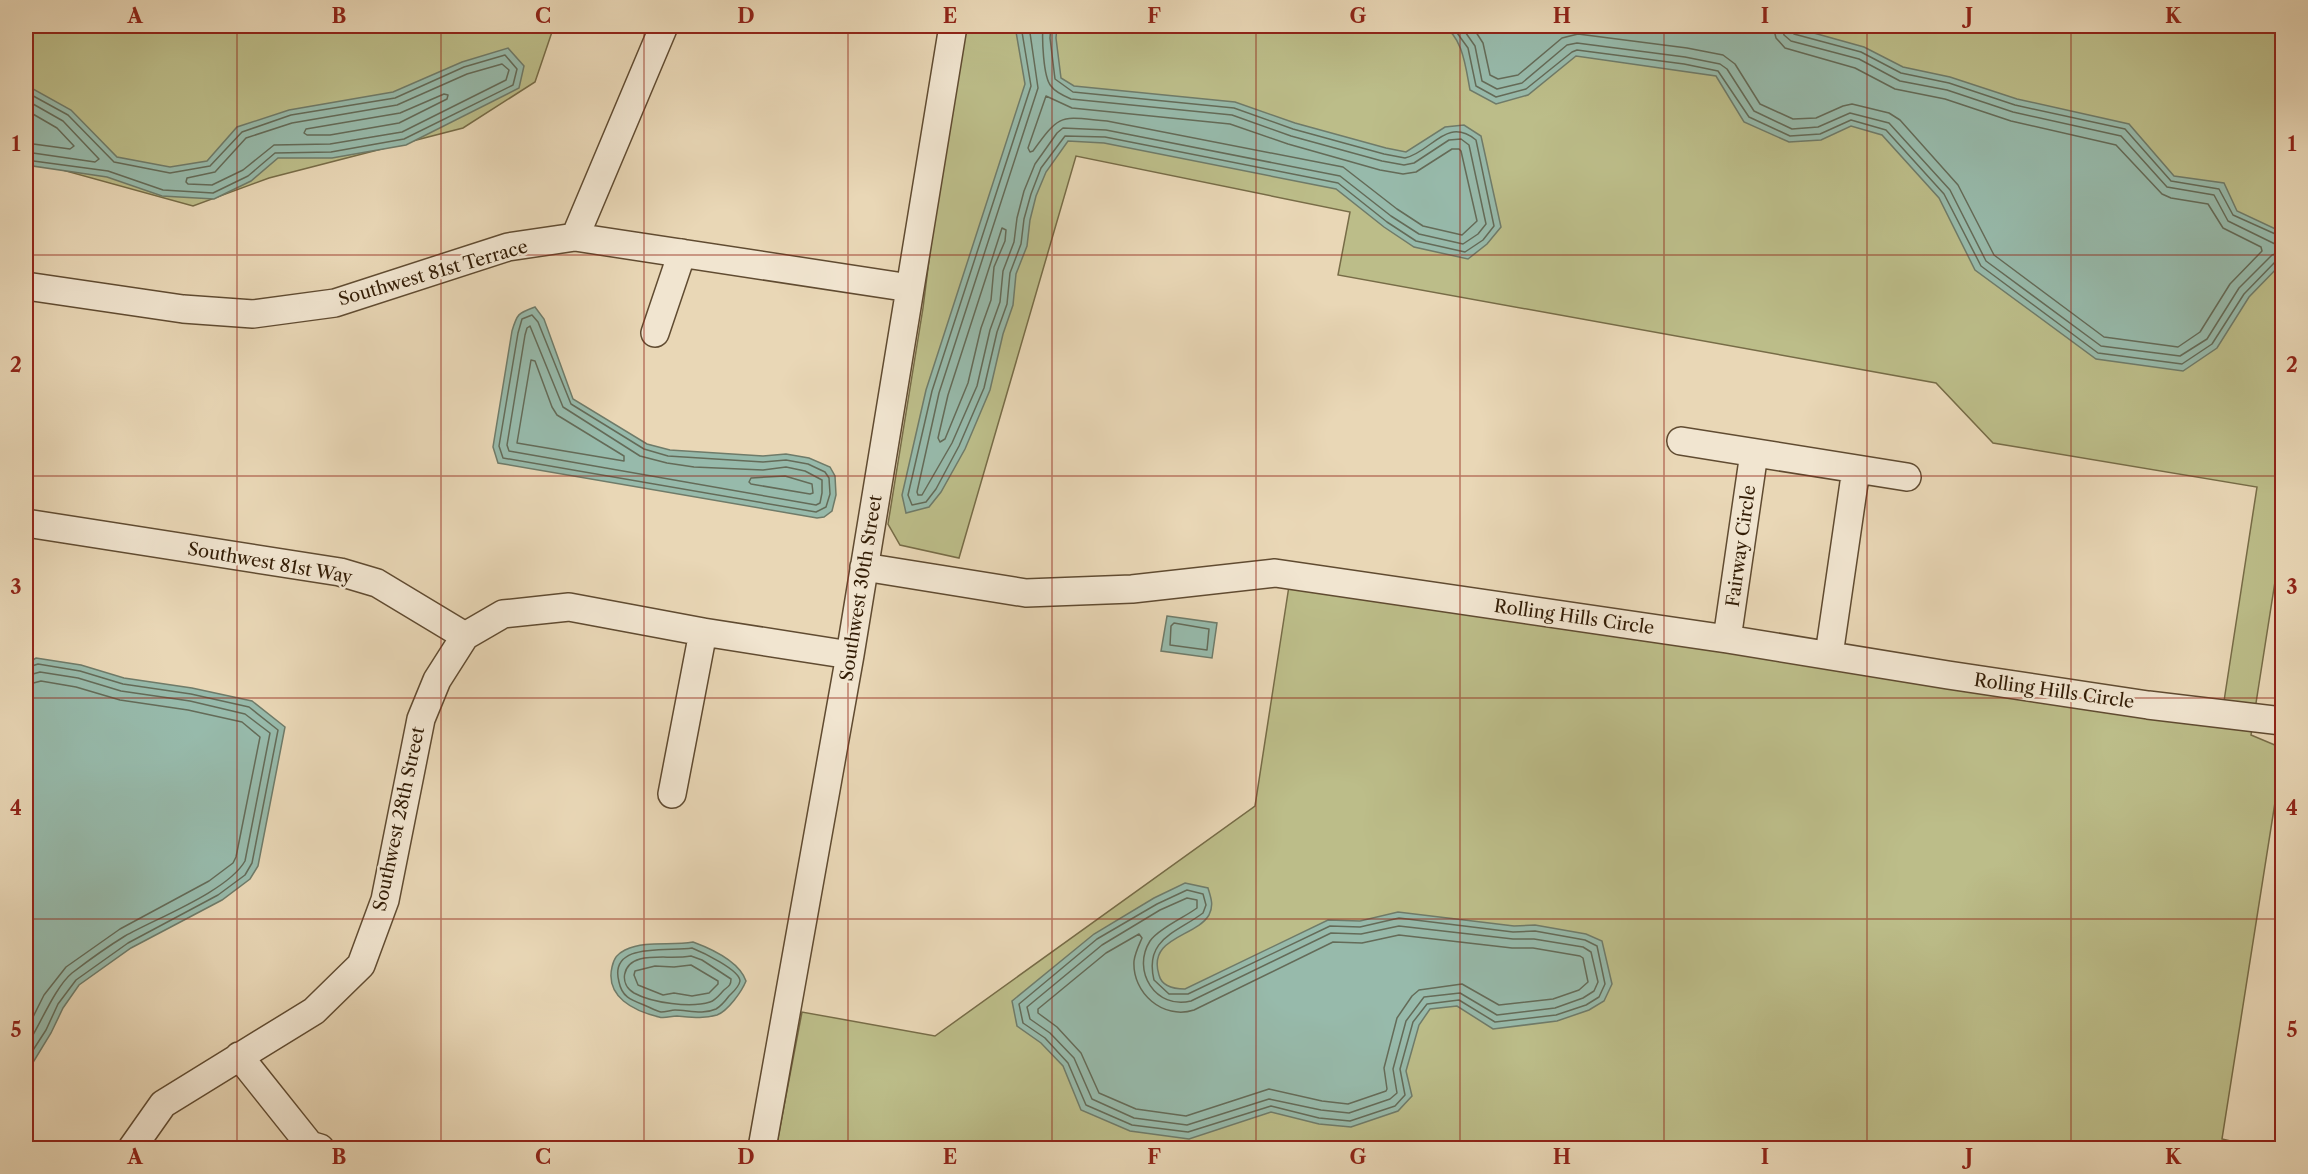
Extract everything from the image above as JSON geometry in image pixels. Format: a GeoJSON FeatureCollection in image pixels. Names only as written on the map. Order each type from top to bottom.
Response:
{"type":"FeatureCollection","features":[{"type":"Feature","properties":{"kind":"street"},"geometry":{"type":"LineString","coordinates":[[575,237],[664,26]]}},
{"type":"Feature","properties":{"kind":"street","name":"Southwest 30th Street"},"geometry":{"type":"LineString","coordinates":[[762,1149],[850,656],[953,26]]}},
{"type":"Feature","properties":{"kind":"street","name":"Southwest 81st Terrace"},"geometry":{"type":"LineString","coordinates":[[26,286],[183,309],[253,314],[335,303],[508,248],[575,237],[910,288]]}},
{"type":"Feature","properties":{"kind":"street"},"geometry":{"type":"LineString","coordinates":[[655,333],[682,253]]}},
{"type":"Feature","properties":{"kind":"street"},"geometry":{"type":"LineString","coordinates":[[1681,441],[1907,477]]}},
{"type":"Feature","properties":{"kind":"street","name":"Fairway Circle"},"geometry":{"type":"LineString","coordinates":[[1727,639],[1754,453]]}},
{"type":"Feature","properties":{"kind":"street"},"geometry":{"type":"LineString","coordinates":[[1829,655],[1856,469]]}},
{"type":"Feature","properties":{"kind":"street","name":"Southwest 81st Way"},"geometry":{"type":"LineString","coordinates":[[26,523],[340,572],[377,583],[465,636]]}},
{"type":"Feature","properties":{"kind":"street","name":"Rolling Hills Circle"},"geometry":{"type":"LineString","coordinates":[[864,567],[1026,593],[1132,589],[1275,573],[1727,639],[2136,703],[2283,721]]}},
{"type":"Feature","properties":{"kind":"street"},"geometry":{"type":"LineString","coordinates":[[465,636],[503,614],[569,608],[850,656]]}},
{"type":"Feature","properties":{"kind":"street"},"geometry":{"type":"LineString","coordinates":[[672,794],[703,632]]}},
{"type":"Feature","properties":{"kind":"street","name":"Southwest 28th Street"},"geometry":{"type":"LineString","coordinates":[[132,1149],[163,1104],[314,1011],[361,965],[385,900],[421,719],[437,680],[465,636]]}},
{"type":"Feature","properties":{"kind":"street"},"geometry":{"type":"LineString","coordinates":[[239,1056],[310,1145],[320,1149]]}},
{"type":"Feature","properties":{"kind":"green space"},"geometry":{"type":"Polygon","coordinates":[[[26,26],[554,26],[535,82],[463,128],[269,178],[193,206],[26,160],[26,26]]]}},
{"type":"Feature","properties":{"kind":"green space"},"geometry":{"type":"Polygon","coordinates":[[[962,26],[2282,26],[2282,537],[2251,735],[2282,748],[2282,758],[2222,1139],[2261,1148],[776,1148],[802,1012],[935,1036],[1255,806],[1289,586],[2220,727],[2257,487],[1993,443],[1936,383],[1338,275],[1350,212],[1076,156],[959,558],[900,545],[888,524],[923,308],[948,109],[962,26]]]}},
{"type":"Feature","properties":{"kind":"water"},"geometry":{"type":"Polygon","coordinates":[[[1015,26],[1057,26],[1056,38],[1061,78],[1074,86],[1235,102],[1295,123],[1406,152],[1445,127],[1464,125],[1481,136],[1501,227],[1487,244],[1468,259],[1414,247],[1384,227],[1336,189],[1104,143],[1068,141],[1046,172],[1036,196],[1027,246],[1016,274],[1013,305],[1003,334],[990,390],[965,449],[941,492],[929,507],[906,513],[902,495],[926,390],[1025,84],[1015,26]]]}},
{"type":"Feature","properties":{"kind":"water"},"geometry":{"type":"Polygon","coordinates":[[[1442,26],[1778,26],[1803,30],[1864,47],[1903,67],[1950,77],[2017,99],[2129,124],[2174,176],[2224,183],[2237,211],[2282,232],[2282,263],[2249,297],[2217,348],[2183,371],[2096,359],[1975,270],[1939,198],[1882,135],[1851,126],[1821,140],[1789,142],[1744,122],[1716,76],[1576,56],[1528,95],[1496,104],[1470,90],[1459,45],[1455,37],[1442,26]]]}},
{"type":"Feature","properties":{"kind":"water"},"geometry":{"type":"Polygon","coordinates":[[[508,48],[524,66],[519,88],[406,145],[332,158],[278,158],[251,181],[214,199],[162,196],[107,177],[26,165],[26,85],[71,110],[117,157],[170,167],[207,161],[237,127],[289,110],[393,92],[462,62],[508,48]]]}},
{"type":"Feature","properties":{"kind":"water"},"geometry":{"type":"Polygon","coordinates":[[[535,307],[544,319],[573,399],[647,444],[670,450],[763,456],[786,454],[809,458],[830,467],[835,476],[836,495],[832,511],[824,517],[817,518],[498,463],[493,447],[512,331],[519,315],[535,307]]]}},
{"type":"Feature","properties":{"kind":"water"},"geometry":{"type":"Polygon","coordinates":[[[1167,616],[1217,623],[1212,658],[1161,651],[1167,616]]]}},
{"type":"Feature","properties":{"kind":"water"},"geometry":{"type":"Polygon","coordinates":[[[36,658],[81,665],[124,678],[192,688],[252,701],[285,727],[258,866],[250,879],[222,900],[131,948],[79,985],[63,1008],[26,1074],[26,664],[36,658]]]}},
{"type":"Feature","properties":{"kind":"water"},"geometry":{"type":"Polygon","coordinates":[[[1185,883],[1208,888],[1212,902],[1209,915],[1203,922],[1166,945],[1160,953],[1157,962],[1159,975],[1166,985],[1173,988],[1185,989],[1328,920],[1360,921],[1398,912],[1514,926],[1535,925],[1586,934],[1602,941],[1612,984],[1604,1001],[1589,1010],[1557,1021],[1493,1029],[1457,1006],[1430,1009],[1419,1025],[1406,1071],[1412,1096],[1398,1111],[1351,1127],[1319,1124],[1271,1112],[1189,1139],[1130,1131],[1081,1110],[1063,1066],[1041,1043],[1017,1026],[1012,1001],[1094,934],[1154,898],[1185,883]]]}},
{"type":"Feature","properties":{"kind":"water"},"geometry":{"type":"Polygon","coordinates":[[[693,942],[716,952],[731,962],[746,981],[734,1000],[721,1013],[707,1017],[661,1018],[640,1011],[617,994],[611,978],[614,961],[620,953],[642,945],[693,942]]]}}]}
